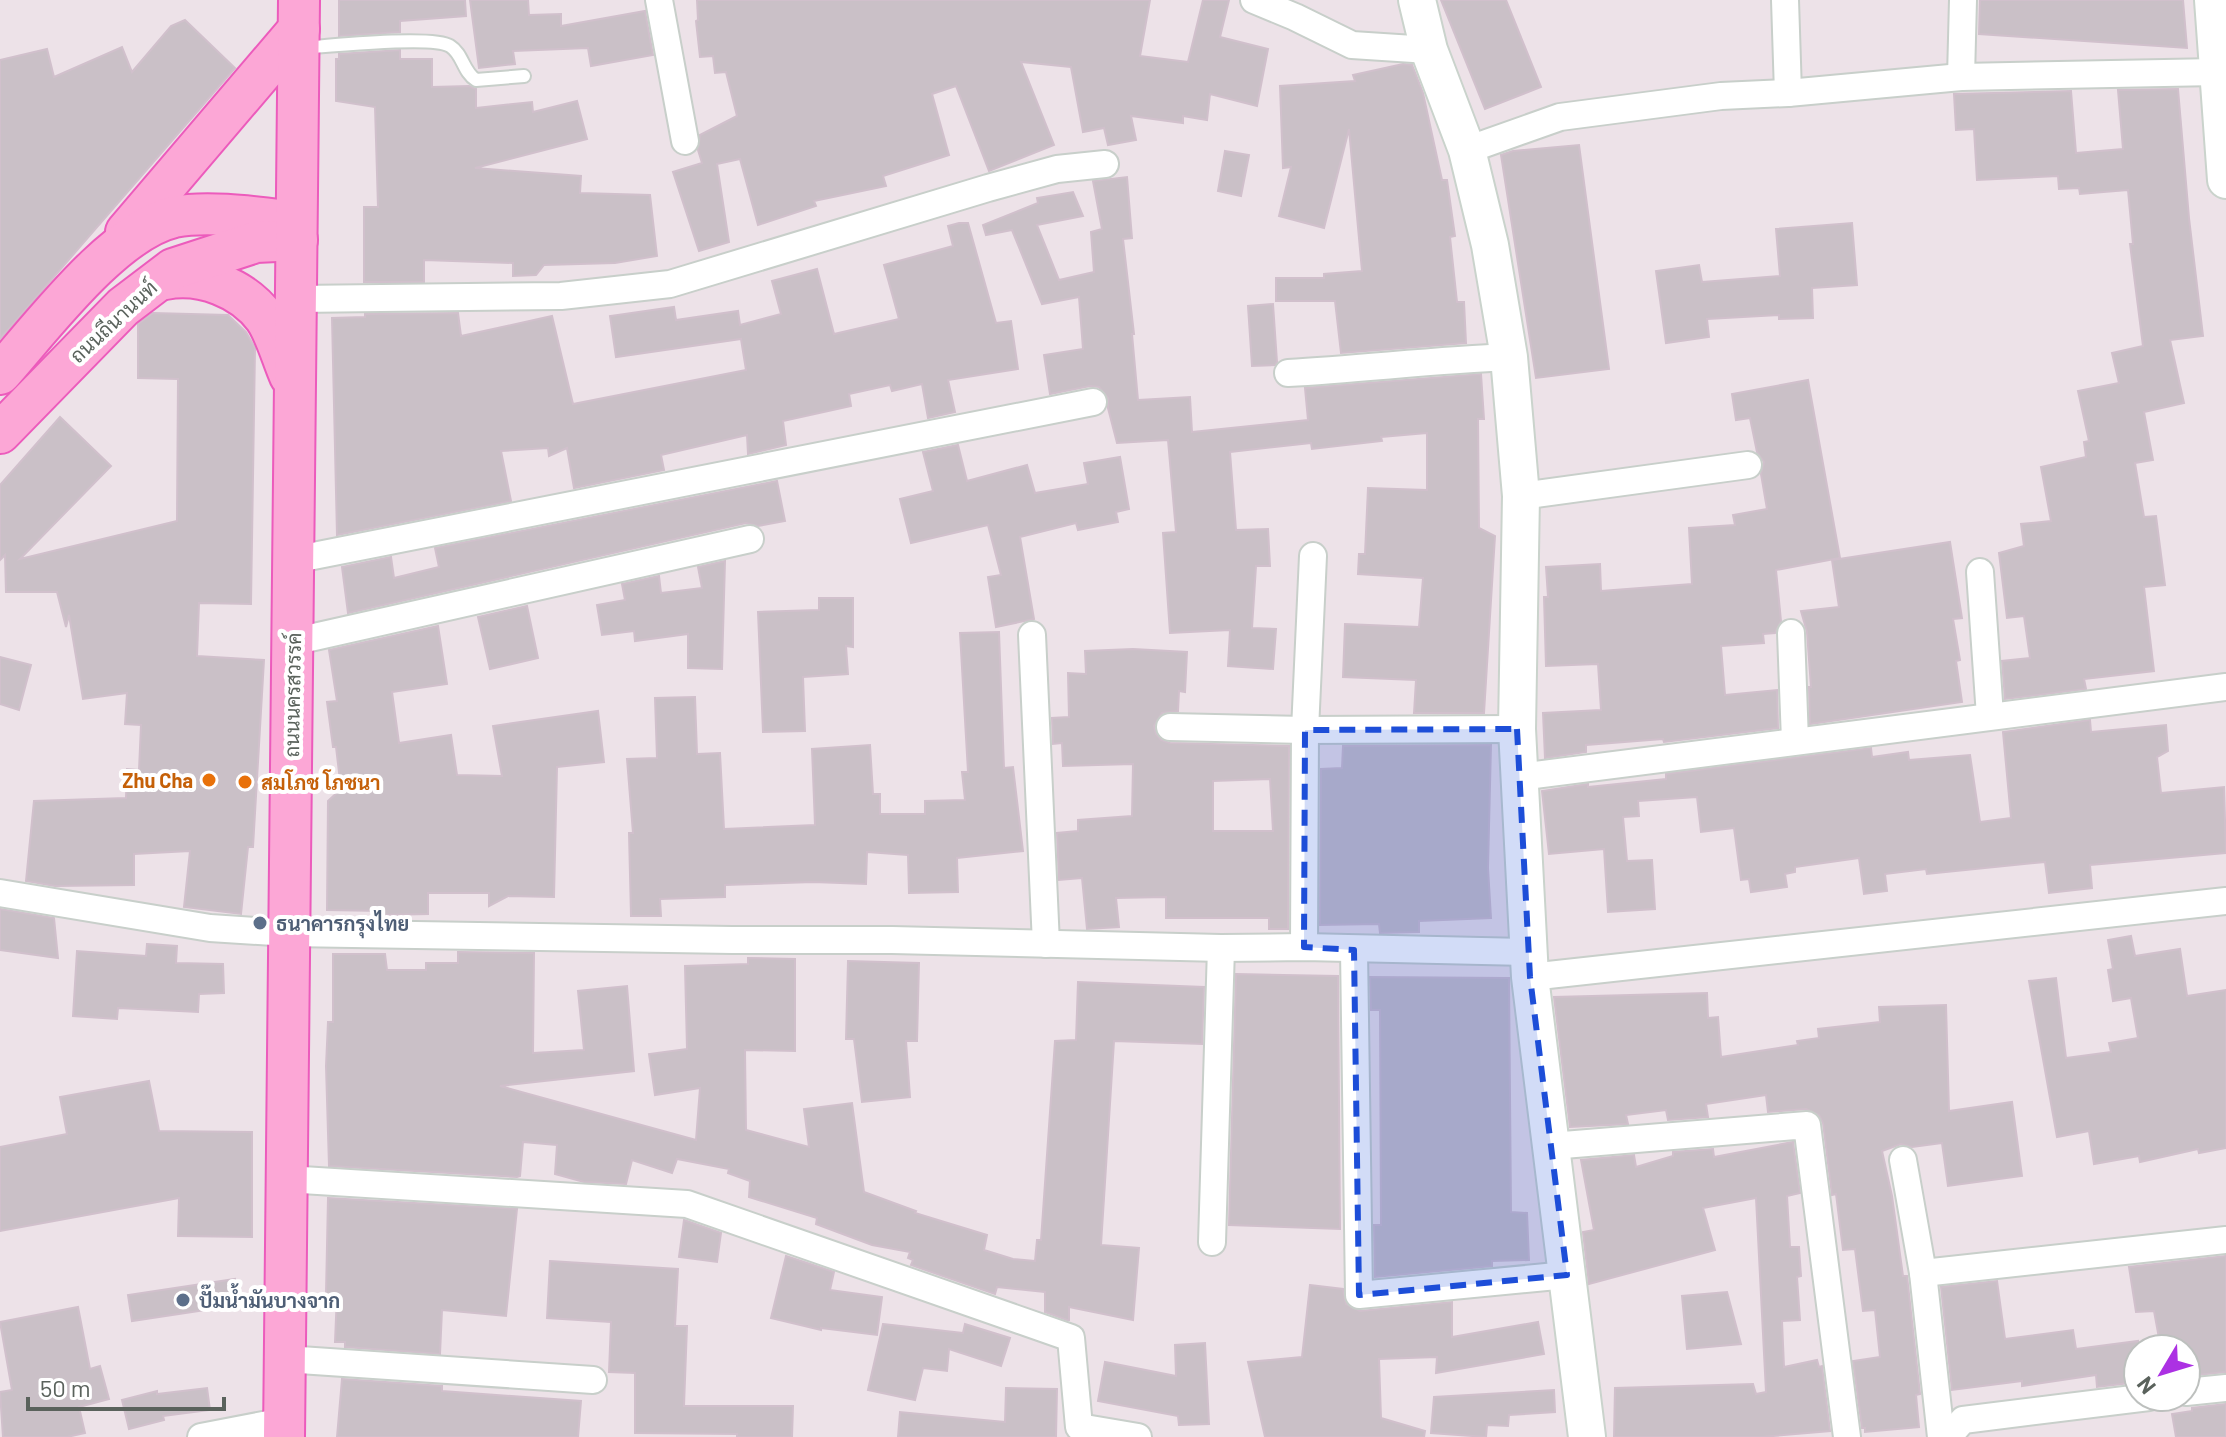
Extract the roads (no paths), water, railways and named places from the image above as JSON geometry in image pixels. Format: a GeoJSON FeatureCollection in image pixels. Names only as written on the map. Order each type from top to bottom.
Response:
{"type":"FeatureCollection","features":[{"type":"Feature","properties":{"kind":"main road","name":"ถนนนครสวรรค์"},"geometry":{"type":"LineString","coordinates":[[284,1429],[299,25]]}},
{"type":"Feature","properties":{"kind":"main road"},"geometry":{"type":"LineString","coordinates":[[0,374],[108,254],[299,25]]}},
{"type":"Feature","properties":{"kind":"main road"},"geometry":{"type":"LineString","coordinates":[[108,254],[147,227],[176,217],[251,217],[297,231]]}},
{"type":"Feature","properties":{"kind":"main road","name":"ถนนถีนานนท์"},"geometry":{"type":"LineString","coordinates":[[0,433],[90,339],[147,287],[173,269],[297,231]]}},
{"type":"Feature","properties":{"kind":"main road"},"geometry":{"type":"LineString","coordinates":[[147,287],[168,278],[206,280],[238,293],[265,318],[295,387]]}},
{"type":"Feature","properties":{"kind":"street"},"geometry":{"type":"LineString","coordinates":[[659,0],[685,141]]}},
{"type":"Feature","properties":{"kind":"street"},"geometry":{"type":"LineString","coordinates":[[1254,0],[1352,45],[1429,50]]}},
{"type":"Feature","properties":{"kind":"street"},"geometry":{"type":"LineString","coordinates":[[1417,0],[1429,50],[1467,150],[1490,245],[1509,357],[1521,496],[1517,729],[1529,965],[1587,1437]]}},
{"type":"Feature","properties":{"kind":"street"},"geometry":{"type":"LineString","coordinates":[[1785,0],[1788,93]]}},
{"type":"Feature","properties":{"kind":"street"},"geometry":{"type":"LineString","coordinates":[[1961,77],[1963,0]]}},
{"type":"Feature","properties":{"kind":"street"},"geometry":{"type":"LineString","coordinates":[[2213,0],[2225,158]]}},
{"type":"Feature","properties":{"kind":"street"},"geometry":{"type":"LineString","coordinates":[[1467,150],[1560,117],[1721,96],[1961,77],[2217,72]]}},
{"type":"Feature","properties":{"kind":"street"},"geometry":{"type":"LineString","coordinates":[[296,299],[561,296],[670,284],[988,188],[1057,169],[1105,164]]}},
{"type":"Feature","properties":{"kind":"street"},"geometry":{"type":"LineString","coordinates":[[1288,373],[1509,357]]}},
{"type":"Feature","properties":{"kind":"street"},"geometry":{"type":"LineString","coordinates":[[293,560],[1093,402]]}},
{"type":"Feature","properties":{"kind":"street"},"geometry":{"type":"LineString","coordinates":[[1521,496],[1748,465]]}},
{"type":"Feature","properties":{"kind":"street"},"geometry":{"type":"LineString","coordinates":[[292,642],[750,539]]}},
{"type":"Feature","properties":{"kind":"street"},"geometry":{"type":"LineString","coordinates":[[1304,947],[1305,730],[1313,556]]}},
{"type":"Feature","properties":{"kind":"street"},"geometry":{"type":"LineString","coordinates":[[1980,572],[1990,716]]}},
{"type":"Feature","properties":{"kind":"street"},"geometry":{"type":"LineString","coordinates":[[1791,633],[1795,741]]}},
{"type":"Feature","properties":{"kind":"street"},"geometry":{"type":"LineString","coordinates":[[1032,635],[1046,944]]}},
{"type":"Feature","properties":{"kind":"street"},"geometry":{"type":"LineString","coordinates":[[1519,777],[2226,687]]}},
{"type":"Feature","properties":{"kind":"street"},"geometry":{"type":"LineString","coordinates":[[1170,727],[1517,729]]}},
{"type":"Feature","properties":{"kind":"street"},"geometry":{"type":"LineString","coordinates":[[0,893],[210,928],[289,933],[1304,947],[1529,965],[2226,901]]}},
{"type":"Feature","properties":{"kind":"street"},"geometry":{"type":"LineString","coordinates":[[1212,1242],[1221,948]]}},
{"type":"Feature","properties":{"kind":"street"},"geometry":{"type":"LineString","coordinates":[[1354,950],[1359,1295],[1567,1275]]}},
{"type":"Feature","properties":{"kind":"street"},"geometry":{"type":"LineString","coordinates":[[1551,1146],[1807,1125],[1847,1437]]}},
{"type":"Feature","properties":{"kind":"street"},"geometry":{"type":"LineString","coordinates":[[1903,1160],[1923,1273],[1941,1437]]}},
{"type":"Feature","properties":{"kind":"street"},"geometry":{"type":"LineString","coordinates":[[286,1179],[687,1204],[1071,1338],[1079,1427],[1138,1437]]}},
{"type":"Feature","properties":{"kind":"street"},"geometry":{"type":"LineString","coordinates":[[1923,1273],[2226,1240]]}},
{"type":"Feature","properties":{"kind":"street"},"geometry":{"type":"LineString","coordinates":[[285,1359],[593,1380]]}},
{"type":"Feature","properties":{"kind":"street"},"geometry":{"type":"LineString","coordinates":[[2202,1390],[2226,1388]]}},
{"type":"Feature","properties":{"kind":"street"},"geometry":{"type":"LineString","coordinates":[[1948,1437],[1963,1420],[2122,1400]]}},
{"type":"Feature","properties":{"kind":"street"},"geometry":{"type":"LineString","coordinates":[[201,1437],[284,1429]]}},
{"type":"Feature","properties":{"kind":"lane"},"geometry":{"type":"LineString","coordinates":[[299,25],[417,42],[447,43],[457,51],[470,76],[476,80],[524,76]]}},
{"type":"Feature","properties":{"kind":"place","name":"Zhu Cha"},"geometry":{"type":"Point","coordinates":[209,780]}},
{"type":"Feature","properties":{"kind":"place","name":"สมโภช โภชนา"},"geometry":{"type":"Point","coordinates":[245,782]}},
{"type":"Feature","properties":{"kind":"place","name":"ธนาคารกรุงไทย"},"geometry":{"type":"Point","coordinates":[260,923]}},
{"type":"Feature","properties":{"kind":"place","name":"ปั๊มน้ำมันบางจาก"},"geometry":{"type":"Point","coordinates":[183,1300]}}]}
